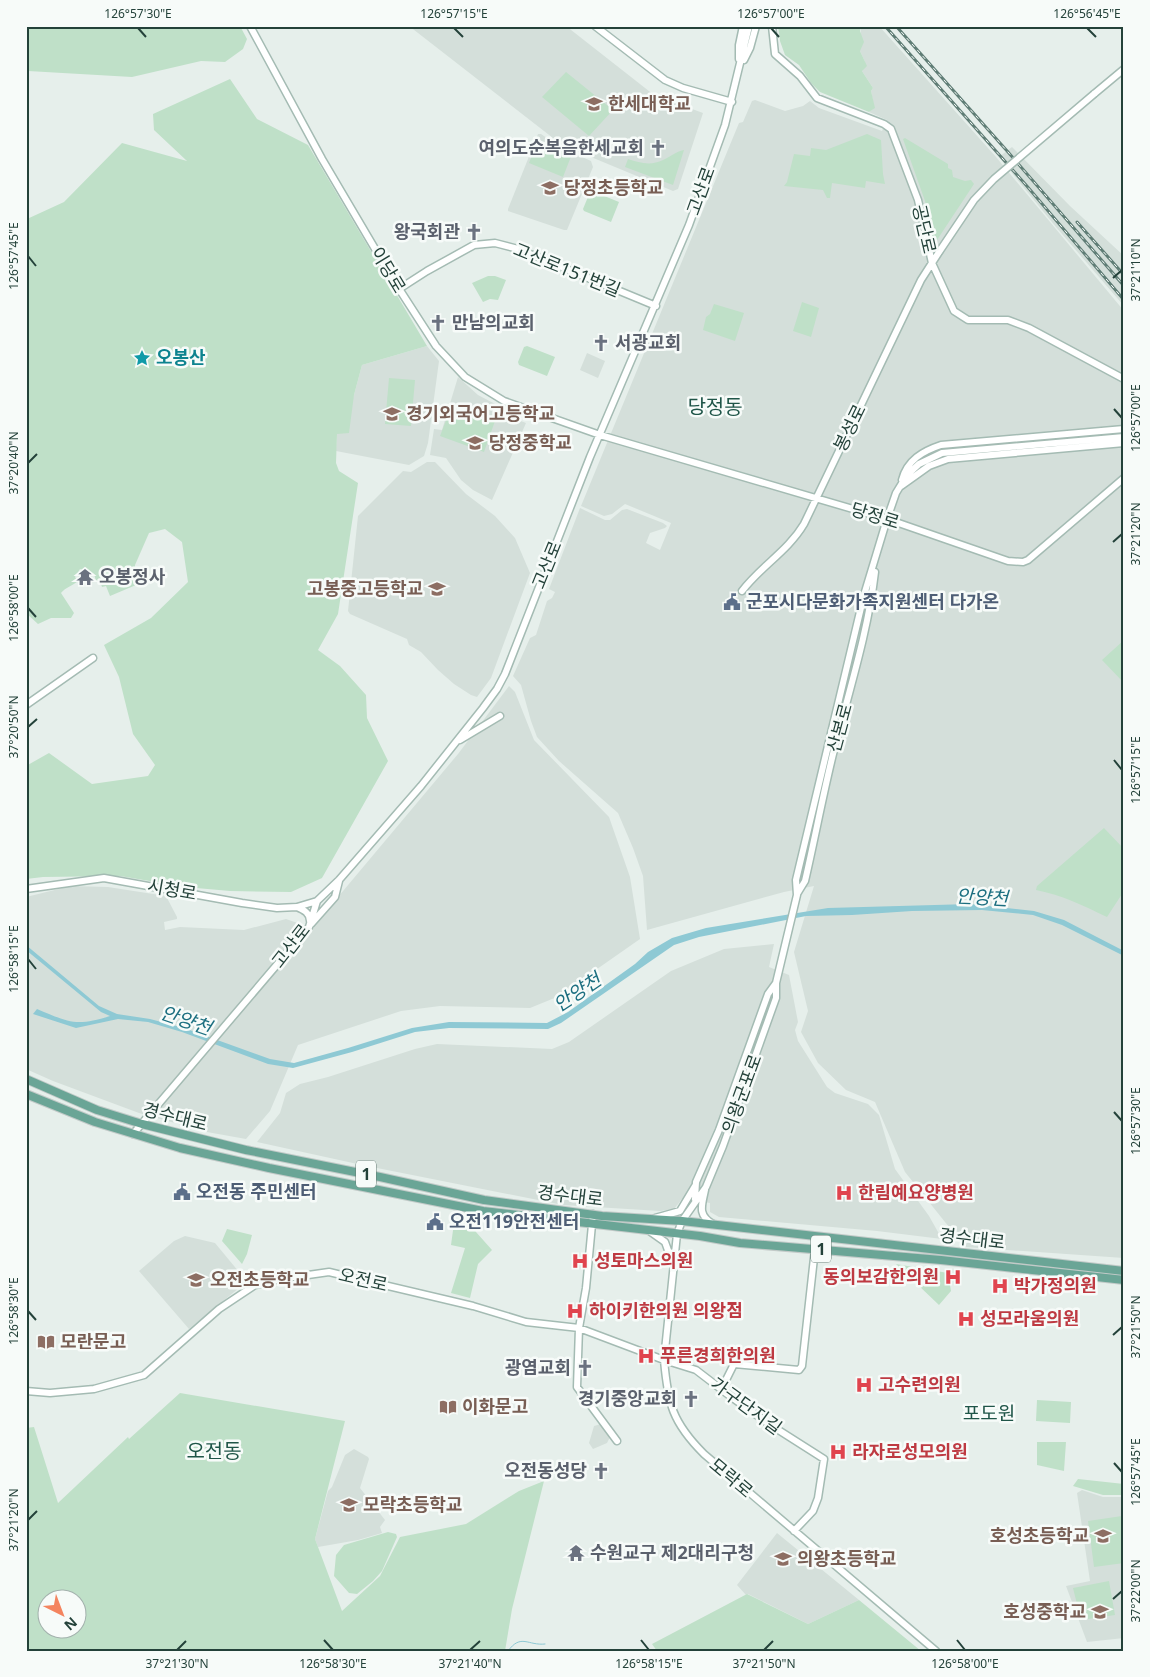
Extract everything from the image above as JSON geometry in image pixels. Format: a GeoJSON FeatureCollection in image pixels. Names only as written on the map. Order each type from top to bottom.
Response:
{"type":"FeatureCollection","features":[{"type":"Feature","properties":{"kind":"main road","name":"경수대로"},"geometry":{"type":"LineString","coordinates":[[26,1079],[96,1110],[142,1124],[246,1150],[484,1200],[593,1214],[682,1221],[1124,1272]]}},
{"type":"Feature","properties":{"kind":"main road","name":"경수대로"},"geometry":{"type":"LineString","coordinates":[[26,1094],[95,1122],[180,1148],[483,1211],[740,1242],[941,1260],[1124,1280]]}},
{"type":"Feature","properties":{"kind":"street","name":"이당로"},"geometry":{"type":"LineString","coordinates":[[250,26],[336,183],[423,328],[442,354],[465,377],[504,401],[600,435]]}},
{"type":"Feature","properties":{"kind":"street"},"geometry":{"type":"LineString","coordinates":[[595,26],[665,80],[683,88],[732,102]]}},
{"type":"Feature","properties":{"kind":"street"},"geometry":{"type":"LineString","coordinates":[[738,70],[739,45],[743,26]]}},
{"type":"Feature","properties":{"kind":"street","name":"고산로"},"geometry":{"type":"LineString","coordinates":[[142,1124],[309,927],[317,901],[340,880],[456,742],[497,689],[505,674],[543,574],[600,435],[689,225],[732,102],[749,26]]}},
{"type":"Feature","properties":{"kind":"street"},"geometry":{"type":"LineString","coordinates":[[738,70],[750,48],[756,26]]}},
{"type":"Feature","properties":{"kind":"street","name":"공단로"},"geometry":{"type":"LineString","coordinates":[[772,26],[775,54],[800,76],[817,98],[884,124],[891,129],[918,200],[932,263],[954,311],[968,320],[1008,320],[1029,328],[1124,379]]}},
{"type":"Feature","properties":{"kind":"street","name":"봉성로"},"geometry":{"type":"LineString","coordinates":[[742,591],[757,573],[790,544],[801,529],[908,307],[932,263],[974,200],[986,186],[1124,69]]}},
{"type":"Feature","properties":{"kind":"street","name":"고산로151번길"},"geometry":{"type":"LineString","coordinates":[[399,289],[474,245],[495,243],[518,249],[656,306]]}},
{"type":"Feature","properties":{"kind":"street"},"geometry":{"type":"LineString","coordinates":[[900,487],[904,473],[912,461],[930,449],[941,445],[1124,429]]}},
{"type":"Feature","properties":{"kind":"street","name":"당정로"},"geometry":{"type":"LineString","coordinates":[[600,435],[887,519],[1008,561],[1022,562],[1028,560],[1124,478]]}},
{"type":"Feature","properties":{"kind":"street","name":"산본로"},"geometry":{"type":"LineString","coordinates":[[787,933],[796,897],[805,881],[834,750],[872,596],[876,558],[887,519],[900,487],[912,470],[919,464],[942,453],[1018,445],[1124,438]]}},
{"type":"Feature","properties":{"kind":"street"},"geometry":{"type":"LineString","coordinates":[[900,487],[929,466],[948,459],[1124,443]]}},
{"type":"Feature","properties":{"kind":"street"},"geometry":{"type":"LineString","coordinates":[[26,705],[93,658]]}},
{"type":"Feature","properties":{"kind":"street"},"geometry":{"type":"LineString","coordinates":[[456,742],[500,716]]}},
{"type":"Feature","properties":{"kind":"street","name":"시청로"},"geometry":{"type":"LineString","coordinates":[[26,889],[104,878],[277,908],[297,907],[317,901]]}},
{"type":"Feature","properties":{"kind":"street"},"geometry":{"type":"LineString","coordinates":[[309,927],[335,897],[340,880]]}},
{"type":"Feature","properties":{"kind":"street"},"geometry":{"type":"LineString","coordinates":[[297,907],[308,913],[310,917],[309,927]]}},
{"type":"Feature","properties":{"kind":"street","name":"의왕군포로"},"geometry":{"type":"LineString","coordinates":[[677,1234],[682,1221],[706,1187],[728,1133],[776,998],[776,983],[787,933]]}},
{"type":"Feature","properties":{"kind":"street","name":"의왕군포로"},"geometry":{"type":"LineString","coordinates":[[695,1200],[696,1182],[719,1130],[768,994],[776,983]]}},
{"type":"Feature","properties":{"kind":"street"},"geometry":{"type":"LineString","coordinates":[[133,1134],[142,1124]]}},
{"type":"Feature","properties":{"kind":"street"},"geometry":{"type":"LineString","coordinates":[[650,1219],[680,1212],[696,1182]]}},
{"type":"Feature","properties":{"kind":"street"},"geometry":{"type":"LineString","coordinates":[[706,1187],[701,1212],[708,1222],[716,1226]]}},
{"type":"Feature","properties":{"kind":"street"},"geometry":{"type":"LineString","coordinates":[[593,1214],[586,1288],[579,1328],[578,1387],[617,1441]]}},
{"type":"Feature","properties":{"kind":"street"},"geometry":{"type":"LineString","coordinates":[[648,1230],[665,1242],[674,1267]]}},
{"type":"Feature","properties":{"kind":"street","name":"모락로"},"geometry":{"type":"LineString","coordinates":[[677,1234],[664,1360],[672,1412],[690,1440],[704,1454],[936,1651]]}},
{"type":"Feature","properties":{"kind":"street"},"geometry":{"type":"LineString","coordinates":[[721,1390],[734,1364],[799,1370],[802,1366],[815,1249]]}},
{"type":"Feature","properties":{"kind":"street","name":"오전로"},"geometry":{"type":"LineString","coordinates":[[26,1391],[50,1393],[94,1390],[144,1375],[219,1309],[255,1285],[280,1279],[328,1272],[473,1306],[526,1322],[579,1328],[664,1360]]}},
{"type":"Feature","properties":{"kind":"street","name":"가구단지길"},"geometry":{"type":"LineString","coordinates":[[664,1360],[696,1370],[769,1424],[824,1458],[818,1498],[812,1511],[794,1531]]}},
{"type":"Feature","properties":{"kind":"shaded area","name":"한세대학교"},"geometry":{"type":"Polygon","coordinates":[[[409,26],[566,26],[654,95],[703,113],[678,189],[673,191],[562,145],[409,26]]]}},
{"type":"Feature","properties":{"kind":"shaded area"},"geometry":{"type":"Polygon","coordinates":[[[861,26],[879,26],[996,157],[1124,311],[1124,1258],[965,1247],[905,1172],[875,1102],[846,1090],[818,1063],[801,1032],[808,1011],[794,952],[814,886],[784,892],[647,930],[643,876],[618,813],[559,761],[537,737],[521,685],[513,676],[530,638],[536,635],[547,601],[552,598],[555,592],[549,589],[580,508],[605,520],[610,520],[622,510],[627,509],[663,523],[667,526],[650,533],[646,543],[660,550],[671,523],[625,504],[612,514],[604,516],[581,506],[739,123],[743,122],[752,101],[755,100],[785,111],[803,106],[810,101],[819,108],[882,131],[887,120],[869,112],[874,108],[871,91],[873,88],[862,71],[865,62],[860,51],[861,26]]]}},
{"type":"Feature","properties":{"kind":"shaded area","name":"당정초등학교"},"geometry":{"type":"Polygon","coordinates":[[[538,134],[541,134],[560,147],[591,161],[593,167],[567,230],[508,211],[538,134]]]}},
{"type":"Feature","properties":{"kind":"shaded area"},"geometry":{"type":"Polygon","coordinates":[[[1012,147],[1070,206],[1124,256],[1124,306],[999,157],[1012,147]]]}},
{"type":"Feature","properties":{"kind":"shaded area","name":"경기외국어고등학교"},"geometry":{"type":"Polygon","coordinates":[[[427,346],[439,361],[428,443],[424,456],[409,465],[336,451],[337,433],[354,395],[362,365],[427,346]]]}},
{"type":"Feature","properties":{"kind":"shaded area"},"geometry":{"type":"Polygon","coordinates":[[[587,353],[605,361],[598,378],[580,370],[587,353]]]}},
{"type":"Feature","properties":{"kind":"shaded area","name":"당정중학교"},"geometry":{"type":"Polygon","coordinates":[[[458,377],[478,395],[497,405],[503,414],[526,423],[492,500],[473,490],[461,480],[446,458],[430,455],[434,429],[442,430],[458,377]]]}},
{"type":"Feature","properties":{"kind":"shaded area","name":"고봉중고등학교"},"geometry":{"type":"Polygon","coordinates":[[[427,462],[435,462],[466,494],[495,516],[515,538],[530,573],[491,678],[477,697],[454,684],[421,652],[409,645],[407,639],[350,614],[348,611],[358,516],[403,471],[411,472],[427,462]]]}},
{"type":"Feature","properties":{"kind":"shaded area"},"geometry":{"type":"Polygon","coordinates":[[[509,686],[515,692],[534,740],[609,817],[630,877],[640,939],[557,997],[530,1008],[440,1006],[401,1011],[298,1045],[270,1111],[246,1139],[207,1132],[139,1113],[26,1069],[26,897],[71,886],[108,887],[166,896],[177,919],[164,922],[165,930],[180,927],[244,930],[286,919],[312,928],[458,754],[509,686]]]}},
{"type":"Feature","properties":{"kind":"shaded area"},"geometry":{"type":"Polygon","coordinates":[[[774,944],[769,967],[789,975],[798,1022],[795,1030],[798,1041],[827,1087],[835,1093],[868,1104],[879,1115],[895,1169],[929,1216],[942,1239],[877,1231],[719,1217],[710,1212],[710,1203],[682,1199],[674,1209],[660,1211],[563,1205],[257,1142],[280,1113],[286,1093],[300,1084],[437,1044],[552,1049],[569,1042],[671,971],[724,949],[774,944]]]}},
{"type":"Feature","properties":{"kind":"shaded area","name":"오전초등학교"},"geometry":{"type":"Polygon","coordinates":[[[185,1236],[215,1243],[244,1278],[245,1283],[189,1329],[139,1271],[174,1241],[185,1236]]]}},
{"type":"Feature","properties":{"kind":"shaded area"},"geometry":{"type":"Polygon","coordinates":[[[601,1424],[610,1437],[607,1443],[593,1449],[589,1443],[594,1426],[601,1424]]]}},
{"type":"Feature","properties":{"kind":"shaded area","name":"모락초등학교"},"geometry":{"type":"Polygon","coordinates":[[[354,1449],[369,1459],[360,1488],[385,1520],[380,1527],[382,1533],[358,1540],[318,1547],[315,1539],[328,1491],[332,1487],[345,1455],[354,1449]]]}},
{"type":"Feature","properties":{"kind":"shaded area"},"geometry":{"type":"Polygon","coordinates":[[[1082,1490],[1103,1497],[1124,1497],[1124,1638],[1087,1642],[1066,1586],[1090,1581],[1077,1493],[1082,1490]]]}},
{"type":"Feature","properties":{"kind":"shaded area","name":"의왕초등학교"},"geometry":{"type":"Polygon","coordinates":[[[777,1533],[859,1600],[808,1624],[748,1594],[746,1595],[737,1585],[777,1533]]]}},
{"type":"Feature","properties":{"kind":"green space"},"geometry":{"type":"Polygon","coordinates":[[[26,26],[240,26],[247,39],[243,49],[225,62],[201,61],[132,77],[28,71],[26,84],[26,26]]]}},
{"type":"Feature","properties":{"kind":"green space"},"geometry":{"type":"Polygon","coordinates":[[[778,26],[861,26],[860,31],[864,42],[860,51],[867,66],[862,71],[873,88],[871,91],[875,108],[869,112],[820,92],[811,83],[799,65],[785,55],[780,41],[778,26]]]}},
{"type":"Feature","properties":{"kind":"green space"},"geometry":{"type":"Polygon","coordinates":[[[566,72],[613,110],[589,136],[542,97],[566,72]]]}},
{"type":"Feature","properties":{"kind":"green space"},"geometry":{"type":"Polygon","coordinates":[[[230,79],[257,119],[308,145],[427,346],[362,365],[354,395],[349,433],[337,434],[336,463],[339,471],[358,483],[338,614],[318,650],[340,666],[366,695],[367,718],[388,761],[322,878],[291,892],[230,891],[185,887],[120,876],[26,879],[26,766],[49,753],[92,784],[148,776],[155,765],[133,734],[119,677],[104,645],[151,618],[188,582],[182,542],[165,529],[149,533],[135,565],[136,585],[110,596],[106,586],[102,587],[100,581],[96,581],[94,574],[80,569],[75,577],[78,581],[61,593],[74,613],[71,618],[51,618],[38,624],[26,613],[26,214],[27,219],[64,202],[122,143],[187,161],[154,130],[153,114],[230,79]]]}},
{"type":"Feature","properties":{"kind":"green space"},"geometry":{"type":"Polygon","coordinates":[[[867,134],[881,140],[885,184],[866,181],[865,188],[832,183],[830,198],[827,198],[823,190],[784,186],[787,182],[794,154],[810,156],[811,148],[826,150],[867,134]]]}},
{"type":"Feature","properties":{"kind":"green space"},"geometry":{"type":"Polygon","coordinates":[[[905,138],[948,164],[948,168],[952,170],[953,177],[965,181],[971,180],[974,184],[937,240],[933,238],[925,201],[903,139],[905,138]]]}},
{"type":"Feature","properties":{"kind":"green space"},"geometry":{"type":"Polygon","coordinates":[[[538,141],[572,154],[563,177],[529,163],[538,141]]]}},
{"type":"Feature","properties":{"kind":"green space"},"geometry":{"type":"Polygon","coordinates":[[[684,150],[673,185],[625,167],[628,159],[641,163],[654,163],[684,150]]]}},
{"type":"Feature","properties":{"kind":"green space"},"geometry":{"type":"Polygon","coordinates":[[[592,191],[619,202],[611,222],[584,211],[583,209],[592,191]]]}},
{"type":"Feature","properties":{"kind":"green space"},"geometry":{"type":"Polygon","coordinates":[[[488,276],[495,276],[506,280],[498,300],[490,299],[483,302],[472,283],[488,276]]]}},
{"type":"Feature","properties":{"kind":"green space"},"geometry":{"type":"Polygon","coordinates":[[[802,302],[819,308],[811,337],[793,331],[802,302]]]}},
{"type":"Feature","properties":{"kind":"green space"},"geometry":{"type":"Polygon","coordinates":[[[714,304],[744,313],[735,341],[703,330],[706,317],[710,314],[714,304]]]}},
{"type":"Feature","properties":{"kind":"green space"},"geometry":{"type":"Polygon","coordinates":[[[527,346],[555,357],[547,376],[519,365],[518,362],[524,347],[527,346]]]}},
{"type":"Feature","properties":{"kind":"green space"},"geometry":{"type":"Polygon","coordinates":[[[389,378],[415,380],[411,426],[385,424],[389,378]]]}},
{"type":"Feature","properties":{"kind":"green space"},"geometry":{"type":"Polygon","coordinates":[[[469,406],[485,411],[483,416],[495,421],[484,452],[440,436],[450,410],[465,415],[469,406]]]}},
{"type":"Feature","properties":{"kind":"green space"},"geometry":{"type":"Polygon","coordinates":[[[1124,640],[1124,683],[1102,660],[1124,640]]]}},
{"type":"Feature","properties":{"kind":"green space"},"geometry":{"type":"Polygon","coordinates":[[[1104,828],[1124,849],[1124,891],[1107,917],[1064,898],[1036,890],[1037,886],[1104,828]]]}},
{"type":"Feature","properties":{"kind":"green space"},"geometry":{"type":"Polygon","coordinates":[[[465,1222],[472,1225],[492,1250],[478,1264],[470,1298],[451,1293],[465,1248],[451,1245],[454,1223],[465,1222]]]}},
{"type":"Feature","properties":{"kind":"green space"},"geometry":{"type":"Polygon","coordinates":[[[227,1229],[252,1235],[242,1264],[222,1241],[227,1229]]]}},
{"type":"Feature","properties":{"kind":"green space"},"geometry":{"type":"Polygon","coordinates":[[[896,1264],[948,1273],[951,1291],[939,1305],[896,1264]]]}},
{"type":"Feature","properties":{"kind":"green space"},"geometry":{"type":"Polygon","coordinates":[[[180,1393],[345,1421],[315,1539],[342,1611],[380,1576],[400,1537],[466,1524],[519,1491],[544,1481],[512,1609],[505,1651],[26,1651],[26,1428],[34,1427],[58,1503],[128,1437],[129,1439],[180,1393]]]}},
{"type":"Feature","properties":{"kind":"green space"},"geometry":{"type":"Polygon","coordinates":[[[1037,1400],[1071,1402],[1070,1423],[1036,1421],[1037,1400]]]}},
{"type":"Feature","properties":{"kind":"green space"},"geometry":{"type":"Polygon","coordinates":[[[1037,1442],[1066,1442],[1064,1471],[1037,1465],[1037,1442]]]}},
{"type":"Feature","properties":{"kind":"green space"},"geometry":{"type":"Polygon","coordinates":[[[1078,1479],[1124,1484],[1124,1495],[1103,1495],[1073,1486],[1078,1479]]]}},
{"type":"Feature","properties":{"kind":"green space"},"geometry":{"type":"Polygon","coordinates":[[[1122,1516],[1124,1563],[1094,1567],[1088,1521],[1122,1516]]]}},
{"type":"Feature","properties":{"kind":"green space"},"geometry":{"type":"Polygon","coordinates":[[[388,1532],[396,1534],[397,1537],[382,1571],[357,1594],[349,1593],[334,1576],[336,1555],[344,1545],[388,1532]]]}},
{"type":"Feature","properties":{"kind":"green space"},"geometry":{"type":"Polygon","coordinates":[[[1109,1581],[1115,1615],[1081,1620],[1073,1588],[1109,1581]]]}},
{"type":"Feature","properties":{"kind":"green space"},"geometry":{"type":"Polygon","coordinates":[[[747,1594],[808,1624],[859,1600],[921,1651],[657,1651],[652,1644],[747,1594]]]}},
{"type":"Feature","properties":{"kind":"water"},"geometry":{"type":"Polygon","coordinates":[[[970,904],[1034,911],[1064,920],[1124,951],[1124,956],[1062,925],[1033,915],[982,910],[806,916],[699,937],[674,945],[561,1023],[548,1029],[449,1028],[415,1032],[293,1068],[268,1064],[182,1032],[148,1022],[118,1019],[76,1028],[33,1014],[37,1009],[72,1022],[89,1021],[110,1016],[101,1012],[26,950],[26,945],[99,1006],[117,1014],[150,1019],[184,1028],[270,1059],[294,1063],[412,1028],[449,1022],[547,1023],[568,1012],[635,964],[648,952],[672,938],[706,928],[828,908],[970,904]]]}},
{"type":"Feature","properties":{"kind":"waterway"},"geometry":{"type":"LineString","coordinates":[[508,1651],[521,1641],[545,1644]]}},
{"type":"Feature","properties":{"kind":"railway"},"geometry":{"type":"LineString","coordinates":[[885,26],[1026,185],[1124,300]]}},
{"type":"Feature","properties":{"kind":"railway"},"geometry":{"type":"LineString","coordinates":[[896,26],[1124,286]]}},
{"type":"Feature","properties":{"kind":"railway"},"geometry":{"type":"LineString","coordinates":[[1077,222],[1124,275]]}},
{"type":"Feature","properties":{"kind":"place","name":"한세대학교"},"geometry":{"type":"Point","coordinates":[594,104]}},
{"type":"Feature","properties":{"kind":"place","name":"여의도순복음한세교회"},"geometry":{"type":"Point","coordinates":[658,148]}},
{"type":"Feature","properties":{"kind":"place","name":"당정초등학교"},"geometry":{"type":"Point","coordinates":[550,188]}},
{"type":"Feature","properties":{"kind":"place","name":"왕국회관"},"geometry":{"type":"Point","coordinates":[474,232]}},
{"type":"Feature","properties":{"kind":"place","name":"만남의교회"},"geometry":{"type":"Point","coordinates":[438,323]}},
{"type":"Feature","properties":{"kind":"place","name":"서광교회"},"geometry":{"type":"Point","coordinates":[601,343]}},
{"type":"Feature","properties":{"kind":"place","name":"오봉산"},"geometry":{"type":"Point","coordinates":[142,358]}},
{"type":"Feature","properties":{"kind":"place","name":"경기외국어고등학교"},"geometry":{"type":"Point","coordinates":[392,414]}},
{"type":"Feature","properties":{"kind":"place","name":"당정중학교"},"geometry":{"type":"Point","coordinates":[475,443]}},
{"type":"Feature","properties":{"kind":"place","name":"오봉정사"},"geometry":{"type":"Point","coordinates":[85,577]}},
{"type":"Feature","properties":{"kind":"place","name":"고봉중고등학교"},"geometry":{"type":"Point","coordinates":[437,589]}},
{"type":"Feature","properties":{"kind":"place","name":"군포시다문화가족지원센터 다가온"},"geometry":{"type":"Point","coordinates":[732,602]}},
{"type":"Feature","properties":{"kind":"place","name":"오전동 주민센터"},"geometry":{"type":"Point","coordinates":[182,1192]}},
{"type":"Feature","properties":{"kind":"place","name":"한림예요양병원"},"geometry":{"type":"Point","coordinates":[844,1193]}},
{"type":"Feature","properties":{"kind":"place","name":"오전119안전센터"},"geometry":{"type":"Point","coordinates":[435,1222]}},
{"type":"Feature","properties":{"kind":"place","name":"성토마스의원"},"geometry":{"type":"Point","coordinates":[580,1261]}},
{"type":"Feature","properties":{"kind":"place","name":"동의보감한의원"},"geometry":{"type":"Point","coordinates":[953,1277]}},
{"type":"Feature","properties":{"kind":"place","name":"오전초등학교"},"geometry":{"type":"Point","coordinates":[196,1280]}},
{"type":"Feature","properties":{"kind":"place","name":"박가정의원"},"geometry":{"type":"Point","coordinates":[1000,1286]}},
{"type":"Feature","properties":{"kind":"place","name":"하이키한의원 의왕점"},"geometry":{"type":"Point","coordinates":[575,1311]}},
{"type":"Feature","properties":{"kind":"place","name":"성모라움의원"},"geometry":{"type":"Point","coordinates":[966,1319]}},
{"type":"Feature","properties":{"kind":"place","name":"모란문고"},"geometry":{"type":"Point","coordinates":[46,1342]}},
{"type":"Feature","properties":{"kind":"place","name":"푸른경희한의원"},"geometry":{"type":"Point","coordinates":[646,1356]}},
{"type":"Feature","properties":{"kind":"place","name":"광염교회"},"geometry":{"type":"Point","coordinates":[585,1368]}},
{"type":"Feature","properties":{"kind":"place","name":"고수련의원"},"geometry":{"type":"Point","coordinates":[864,1385]}},
{"type":"Feature","properties":{"kind":"place","name":"경기중앙교회"},"geometry":{"type":"Point","coordinates":[691,1399]}},
{"type":"Feature","properties":{"kind":"place","name":"이화문고"},"geometry":{"type":"Point","coordinates":[448,1407]}},
{"type":"Feature","properties":{"kind":"place","name":"라자로성모의원"},"geometry":{"type":"Point","coordinates":[838,1452]}},
{"type":"Feature","properties":{"kind":"place","name":"오전동성당"},"geometry":{"type":"Point","coordinates":[601,1471]}},
{"type":"Feature","properties":{"kind":"place","name":"모락초등학교"},"geometry":{"type":"Point","coordinates":[349,1505]}},
{"type":"Feature","properties":{"kind":"place","name":"호성초등학교"},"geometry":{"type":"Point","coordinates":[1103,1536]}},
{"type":"Feature","properties":{"kind":"place","name":"수원교구 제2대리구청"},"geometry":{"type":"Point","coordinates":[576,1553]}},
{"type":"Feature","properties":{"kind":"place","name":"의왕초등학교"},"geometry":{"type":"Point","coordinates":[783,1559]}},
{"type":"Feature","properties":{"kind":"place","name":"호성중학교"},"geometry":{"type":"Point","coordinates":[1100,1612]}},
{"type":"Feature","properties":{"kind":"district","name":"당정동"},"geometry":{"type":"Point","coordinates":[715,407]}},
{"type":"Feature","properties":{"kind":"district","name":"포도원"},"geometry":{"type":"Point","coordinates":[989,1413]}},
{"type":"Feature","properties":{"kind":"district","name":"오전동"},"geometry":{"type":"Point","coordinates":[214,1451]}},
{"type":"Feature","properties":{"kind":"water label","name":"안양천"},"geometry":{"type":"Point","coordinates":[982,897]}},
{"type":"Feature","properties":{"kind":"water label","name":"안양천"},"geometry":{"type":"Point","coordinates":[577,992]}},
{"type":"Feature","properties":{"kind":"water label","name":"안양천"},"geometry":{"type":"Point","coordinates":[186,1020]}}]}
